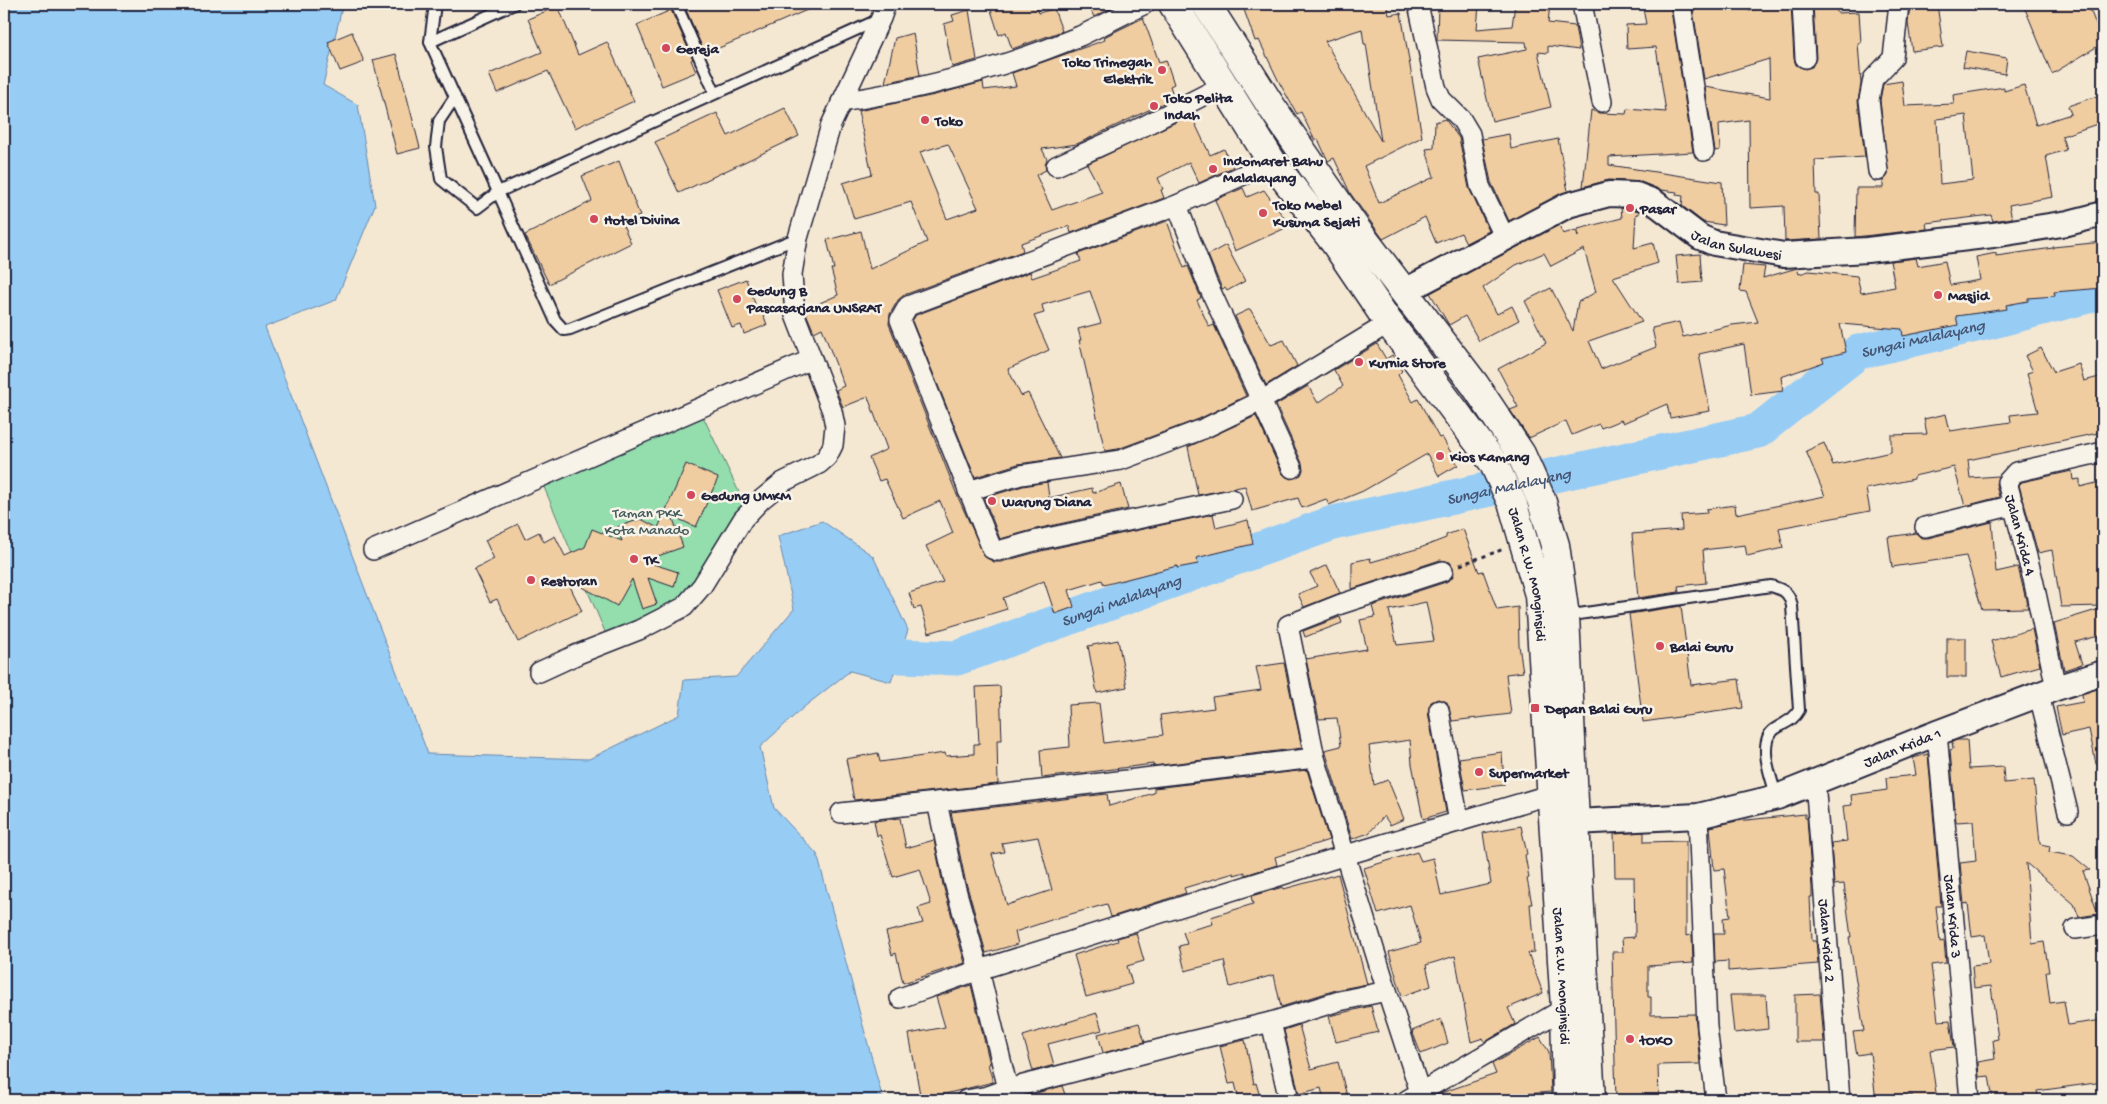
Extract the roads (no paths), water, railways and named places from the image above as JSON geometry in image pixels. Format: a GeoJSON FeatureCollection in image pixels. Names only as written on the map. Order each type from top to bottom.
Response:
{"type":"FeatureCollection","features":[{"type":"Feature","properties":{"kind":"highway","name":"Jalan R.W. Monginsidi"},"geometry":{"type":"LineString","coordinates":[[1172,4],[1272,162],[1334,243],[1389,323],[1493,462],[1513,505],[1539,594],[1565,1008],[1567,1100]]}},
{"type":"Feature","properties":{"kind":"highway","name":"Jalan R.W. Monginsidi"},"geometry":{"type":"LineString","coordinates":[[1206,4],[1271,106],[1356,229],[1475,385],[1520,454],[1541,499],[1555,545],[1565,616],[1591,1100]]}},
{"type":"Feature","properties":{"kind":"highway"},"geometry":{"type":"LineString","coordinates":[[1247,123],[1271,106]]}},
{"type":"Feature","properties":{"kind":"street"},"geometry":{"type":"LineString","coordinates":[[841,102],[879,96],[983,71],[1080,36],[1145,4]]}},
{"type":"Feature","properties":{"kind":"street"},"geometry":{"type":"LineString","coordinates":[[1418,4],[1436,87],[1441,99],[1461,119],[1470,134],[1480,186],[1505,238]]}},
{"type":"Feature","properties":{"kind":"street"},"geometry":{"type":"LineString","coordinates":[[1582,4],[1602,102]]}},
{"type":"Feature","properties":{"kind":"street"},"geometry":{"type":"LineString","coordinates":[[1682,4],[1704,151]]}},
{"type":"Feature","properties":{"kind":"street"},"geometry":{"type":"LineString","coordinates":[[1802,4],[1805,58]]}},
{"type":"Feature","properties":{"kind":"street"},"geometry":{"type":"LineString","coordinates":[[1878,171],[1869,100],[1872,79],[1893,58],[1899,4]]}},
{"type":"Feature","properties":{"kind":"street"},"geometry":{"type":"LineString","coordinates":[[539,672],[639,630],[684,607],[702,586],[743,519],[762,499],[783,482],[818,464],[827,457],[833,444],[835,426],[795,315],[792,274],[798,238],[831,125],[884,11]]}},
{"type":"Feature","properties":{"kind":"street"},"geometry":{"type":"LineString","coordinates":[[1056,166],[1142,127],[1224,84]]}},
{"type":"Feature","properties":{"kind":"street"},"geometry":{"type":"LineString","coordinates":[[1232,499],[1048,538],[998,551],[992,549],[900,320],[903,311],[908,306],[1177,205],[1272,162]]}},
{"type":"Feature","properties":{"kind":"street","name":"Jalan Sulawesi"},"geometry":{"type":"LineString","coordinates":[[1403,292],[1568,205],[1609,194],[1636,195],[1654,202],[1700,237],[1714,243],[1784,255],[1867,250],[1993,235],[2068,223],[2103,214]]}},
{"type":"Feature","properties":{"kind":"street"},"geometry":{"type":"LineString","coordinates":[[1177,205],[1207,283],[1292,468]]}},
{"type":"Feature","properties":{"kind":"street"},"geometry":{"type":"LineString","coordinates":[[968,490],[1021,475],[1121,460],[1203,429],[1261,401],[1389,323]]}},
{"type":"Feature","properties":{"kind":"street"},"geometry":{"type":"LineString","coordinates":[[373,550],[812,359]]}},
{"type":"Feature","properties":{"kind":"street","name":"Jalan Krida 4"},"geometry":{"type":"LineString","coordinates":[[2068,812],[2014,505],[2007,482],[2016,472],[2103,452]]}},
{"type":"Feature","properties":{"kind":"street"},"geometry":{"type":"LineString","coordinates":[[1925,527],[2014,505]]}},
{"type":"Feature","properties":{"kind":"street"},"geometry":{"type":"LineString","coordinates":[[1443,571],[1340,604],[1288,625],[1316,758],[1387,991],[1414,1096],[1565,1008]]}},
{"type":"Feature","properties":{"kind":"street","name":"Jalan Krida 1"},"geometry":{"type":"LineString","coordinates":[[1575,822],[1698,816],[1777,797],[1815,780],[1937,733],[2103,672]]}},
{"type":"Feature","properties":{"kind":"street"},"geometry":{"type":"LineString","coordinates":[[1440,710],[1459,822]]}},
{"type":"Feature","properties":{"kind":"street","name":"Jalan Krida 3"},"geometry":{"type":"LineString","coordinates":[[1937,733],[1970,1100]]}},
{"type":"Feature","properties":{"kind":"street"},"geometry":{"type":"LineString","coordinates":[[841,813],[1316,758]]}},
{"type":"Feature","properties":{"kind":"street","name":"Jalan Krida 2"},"geometry":{"type":"LineString","coordinates":[[1815,780],[1840,1100]]}},
{"type":"Feature","properties":{"kind":"street"},"geometry":{"type":"LineString","coordinates":[[900,998],[979,970],[1346,855],[1552,794]]}},
{"type":"Feature","properties":{"kind":"street"},"geometry":{"type":"LineString","coordinates":[[937,802],[954,882],[979,970],[1008,1089]]}},
{"type":"Feature","properties":{"kind":"street"},"geometry":{"type":"LineString","coordinates":[[1698,816],[1707,1027],[1716,1100]]}},
{"type":"Feature","properties":{"kind":"street"},"geometry":{"type":"LineString","coordinates":[[2075,929],[2103,925]]}},
{"type":"Feature","properties":{"kind":"street"},"geometry":{"type":"LineString","coordinates":[[966,1100],[989,1098],[1008,1089],[1190,1040],[1271,1022],[1339,1001],[1387,991]]}},
{"type":"Feature","properties":{"kind":"street"},"geometry":{"type":"LineString","coordinates":[[1271,1022],[1288,1100]]}},
{"type":"Feature","properties":{"kind":"lane"},"geometry":{"type":"LineString","coordinates":[[436,4],[430,42],[555,320],[564,330],[798,238]]}},
{"type":"Feature","properties":{"kind":"lane"},"geometry":{"type":"LineString","coordinates":[[430,42],[514,4]]}},
{"type":"Feature","properties":{"kind":"lane"},"geometry":{"type":"LineString","coordinates":[[676,4],[715,94]]}},
{"type":"Feature","properties":{"kind":"lane"},"geometry":{"type":"LineString","coordinates":[[455,97],[439,121],[436,147],[441,179],[476,208],[498,192],[715,94],[884,11]]}},
{"type":"Feature","properties":{"kind":"lane"},"geometry":{"type":"LineString","coordinates":[[1565,616],[1771,586],[1786,591],[1792,606],[1800,710],[1785,725],[1774,729],[1768,737],[1766,749],[1767,762],[1777,797]]}},
{"type":"Feature","properties":{"kind":"water"},"geometry":{"type":"Polygon","coordinates":[[[4,4],[343,4],[323,85],[358,105],[375,205],[336,300],[265,327],[428,754],[589,759],[679,715],[684,680],[736,677],[794,609],[778,536],[822,521],[873,556],[908,630],[891,682],[850,671],[804,707],[760,747],[774,808],[817,854],[883,1100],[4,1100],[4,4]]]}},
{"type":"Feature","properties":{"kind":"waterway","name":"Sungai Malalayang"},"geometry":{"type":"LineString","coordinates":[[900,656],[957,658],[1333,523],[1758,431],[1858,352],[1985,323],[2103,292]]}},
{"type":"Feature","properties":{"kind":"place","name":"Gereja"},"geometry":{"type":"Point","coordinates":[666,48]}},
{"type":"Feature","properties":{"kind":"place","name":"Toko Trimegah Elektrik"},"geometry":{"type":"Point","coordinates":[1162,70]}},
{"type":"Feature","properties":{"kind":"place","name":"Toko Pelita Indah"},"geometry":{"type":"Point","coordinates":[1154,106]}},
{"type":"Feature","properties":{"kind":"place","name":"Toko"},"geometry":{"type":"Point","coordinates":[925,120]}},
{"type":"Feature","properties":{"kind":"place","name":"Indomaret Bahu Malalayang"},"geometry":{"type":"Point","coordinates":[1213,169]}},
{"type":"Feature","properties":{"kind":"place","name":"Pasar"},"geometry":{"type":"Point","coordinates":[1630,208]}},
{"type":"Feature","properties":{"kind":"place","name":"Toko Mebel Kusuma Sejati"},"geometry":{"type":"Point","coordinates":[1263,213]}},
{"type":"Feature","properties":{"kind":"place","name":"Hotel Divina"},"geometry":{"type":"Point","coordinates":[594,219]}},
{"type":"Feature","properties":{"kind":"place","name":"Masjid"},"geometry":{"type":"Point","coordinates":[1938,295]}},
{"type":"Feature","properties":{"kind":"place","name":"Gedung B Pascasarjana UNSRAT"},"geometry":{"type":"Point","coordinates":[737,299]}},
{"type":"Feature","properties":{"kind":"place","name":"Kurnia Store"},"geometry":{"type":"Point","coordinates":[1359,362]}},
{"type":"Feature","properties":{"kind":"place","name":"Kios Kamang"},"geometry":{"type":"Point","coordinates":[1440,456]}},
{"type":"Feature","properties":{"kind":"place","name":"Gedung UMKM"},"geometry":{"type":"Point","coordinates":[691,495]}},
{"type":"Feature","properties":{"kind":"place","name":"Warung Diana"},"geometry":{"type":"Point","coordinates":[992,501]}},
{"type":"Feature","properties":{"kind":"place","name":"TK"},"geometry":{"type":"Point","coordinates":[634,559]}},
{"type":"Feature","properties":{"kind":"place","name":"Restoran"},"geometry":{"type":"Point","coordinates":[531,580]}},
{"type":"Feature","properties":{"kind":"place","name":"Balai Guru"},"geometry":{"type":"Point","coordinates":[1660,646]}},
{"type":"Feature","properties":{"kind":"place","name":"Depan Balai Guru"},"geometry":{"type":"Point","coordinates":[1535,708]}},
{"type":"Feature","properties":{"kind":"place","name":"Supermarket"},"geometry":{"type":"Point","coordinates":[1479,772]}},
{"type":"Feature","properties":{"kind":"place","name":"tOKO"},"geometry":{"type":"Point","coordinates":[1630,1039]}},
{"type":"Feature","properties":{"kind":"park label","name":"Taman PKK Kota Manado"},"geometry":{"type":"Point","coordinates":[647,520]}}]}
